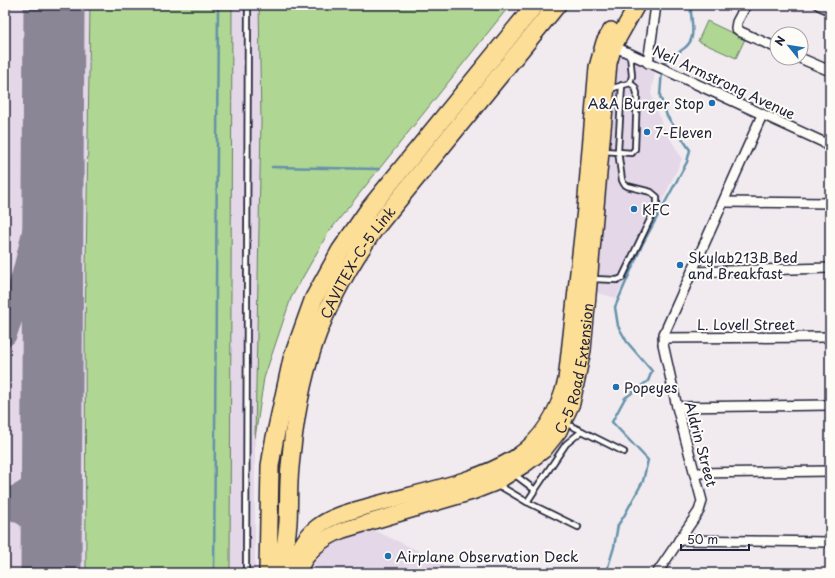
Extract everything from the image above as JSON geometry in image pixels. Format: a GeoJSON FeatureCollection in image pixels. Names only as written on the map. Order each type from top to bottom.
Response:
{"type":"FeatureCollection","features":[{"type":"Feature","properties":{"kind":"highway","name":"CAVITEX–C-5 Link"},"geometry":{"type":"LineString","coordinates":[[268,573],[270,466],[274,442],[292,358],[314,298],[340,251],[369,209],[535,5]]}},
{"type":"Feature","properties":{"kind":"highway","name":"CAVITEX–C-5 Link"},"geometry":{"type":"LineString","coordinates":[[282,573],[288,522],[292,450],[300,395],[310,352],[328,307],[348,269],[373,231],[556,5]]}},
{"type":"Feature","properties":{"kind":"main road","name":"C-5 Road Extension"},"geometry":{"type":"LineString","coordinates":[[290,573],[298,549],[314,530],[332,519],[466,478],[505,462],[517,456],[536,440],[548,425],[562,397],[566,380],[585,209],[597,67],[626,5]]}},
{"type":"Feature","properties":{"kind":"main road","name":"C-5 Road Extension"},"geometry":{"type":"LineString","coordinates":[[298,573],[308,553],[314,546],[336,533],[472,492],[495,483],[512,473],[544,450],[564,422],[572,403],[583,350],[602,151],[609,63],[609,44],[637,5]]}},
{"type":"Feature","properties":{"kind":"street"},"geometry":{"type":"LineString","coordinates":[[648,63],[656,5]]}},
{"type":"Feature","properties":{"kind":"street"},"geometry":{"type":"LineString","coordinates":[[746,5],[737,22],[736,28],[741,32],[769,44]]}},
{"type":"Feature","properties":{"kind":"street"},"geometry":{"type":"LineString","coordinates":[[819,5],[830,10]]}},
{"type":"Feature","properties":{"kind":"street","name":"Neil Armstrong Avenue"},"geometry":{"type":"LineString","coordinates":[[609,44],[823,142],[830,148]]}},
{"type":"Feature","properties":{"kind":"street"},"geometry":{"type":"LineString","coordinates":[[809,62],[830,71]]}},
{"type":"Feature","properties":{"kind":"street"},"geometry":{"type":"LineString","coordinates":[[663,338],[762,115]]}},
{"type":"Feature","properties":{"kind":"street"},"geometry":{"type":"LineString","coordinates":[[724,202],[830,203]]}},
{"type":"Feature","properties":{"kind":"street"},"geometry":{"type":"LineString","coordinates":[[692,272],[830,268]]}},
{"type":"Feature","properties":{"kind":"street","name":"L. Lovell Street"},"geometry":{"type":"LineString","coordinates":[[663,338],[830,337]]}},
{"type":"Feature","properties":{"kind":"street","name":"Aldrin Street"},"geometry":{"type":"LineString","coordinates":[[657,573],[702,504],[677,407],[663,338]]}},
{"type":"Feature","properties":{"kind":"street"},"geometry":{"type":"LineString","coordinates":[[677,407],[830,405]]}},
{"type":"Feature","properties":{"kind":"street"},"geometry":{"type":"LineString","coordinates":[[694,473],[830,471]]}},
{"type":"Feature","properties":{"kind":"street"},"geometry":{"type":"LineString","coordinates":[[679,540],[830,542]]}},
{"type":"Feature","properties":{"kind":"lane"},"geometry":{"type":"LineString","coordinates":[[246,573],[248,5]]}},
{"type":"Feature","properties":{"kind":"lane"},"geometry":{"type":"LineString","coordinates":[[630,54],[632,76],[630,83]]}},
{"type":"Feature","properties":{"kind":"lane"},"geometry":{"type":"LineString","coordinates":[[607,90],[630,83]]}},
{"type":"Feature","properties":{"kind":"lane"},"geometry":{"type":"LineString","coordinates":[[602,151],[632,153],[635,149],[637,94],[635,87],[630,83]]}},
{"type":"Feature","properties":{"kind":"lane"},"geometry":{"type":"LineString","coordinates":[[589,279],[617,280],[622,278],[656,205],[657,197],[651,192],[624,184],[618,152],[622,85]]}},
{"type":"Feature","properties":{"kind":"lane"},"geometry":{"type":"LineString","coordinates":[[564,422],[624,452]]}},
{"type":"Feature","properties":{"kind":"lane"},"geometry":{"type":"LineString","coordinates":[[527,502],[566,444],[582,431]]}},
{"type":"Feature","properties":{"kind":"lane"},"geometry":{"type":"LineString","coordinates":[[512,473],[535,490]]}},
{"type":"Feature","properties":{"kind":"lane"},"geometry":{"type":"LineString","coordinates":[[495,483],[527,502],[578,526]]}},
{"type":"Feature","properties":{"kind":"shaded area"},"geometry":{"type":"Polygon","coordinates":[[[5,5],[510,5],[328,233],[291,298],[264,378],[255,438],[255,573],[5,573],[5,5]]]}},
{"type":"Feature","properties":{"kind":"shaded area"},"geometry":{"type":"Polygon","coordinates":[[[615,51],[655,73],[651,93],[662,124],[682,159],[616,298],[595,292],[615,51]]]}},
{"type":"Feature","properties":{"kind":"shaded area"},"geometry":{"type":"Polygon","coordinates":[[[369,528],[445,563],[440,573],[331,573],[308,562],[329,542],[369,528]]]}},
{"type":"Feature","properties":{"kind":"green space"},"geometry":{"type":"Polygon","coordinates":[[[5,5],[9,5],[7,155],[5,169],[5,5]]]}},
{"type":"Feature","properties":{"kind":"green space"},"geometry":{"type":"Polygon","coordinates":[[[90,5],[232,5],[230,573],[86,573],[85,333],[90,5]]]}},
{"type":"Feature","properties":{"kind":"green space"},"geometry":{"type":"Polygon","coordinates":[[[259,5],[510,5],[328,233],[291,298],[264,378],[255,438],[261,122],[259,5]]]}},
{"type":"Feature","properties":{"kind":"green space"},"geometry":{"type":"Polygon","coordinates":[[[707,21],[745,39],[736,58],[698,41],[707,21]]]}},
{"type":"Feature","properties":{"kind":"waterway"},"geometry":{"type":"LineString","coordinates":[[214,573],[218,5]]}},
{"type":"Feature","properties":{"kind":"waterway"},"geometry":{"type":"LineString","coordinates":[[662,65],[665,61],[683,49],[690,41],[692,36],[691,5]]}},
{"type":"Feature","properties":{"kind":"waterway"},"geometry":{"type":"LineString","coordinates":[[609,573],[608,567],[614,547],[618,525],[643,481],[648,460],[612,422],[625,398],[648,381],[652,371],[627,342],[618,326],[615,307],[642,245],[687,162],[690,150],[667,116],[660,96],[662,70]]}},
{"type":"Feature","properties":{"kind":"waterway"},"geometry":{"type":"LineString","coordinates":[[272,167],[379,169]]}},
{"type":"Feature","properties":{"kind":"taxiway"},"geometry":{"type":"LineString","coordinates":[[5,334],[23,279],[30,251],[46,167],[53,110]]}},
{"type":"Feature","properties":{"kind":"taxiway"},"geometry":{"type":"LineString","coordinates":[[5,501],[23,494],[37,483],[46,468],[51,450]]}},
{"type":"Feature","properties":{"kind":"taxiway"},"geometry":{"type":"LineString","coordinates":[[5,506],[26,514],[33,521],[43,537],[51,568]]}},
{"type":"Feature","properties":{"kind":"runway"},"geometry":{"type":"LineString","coordinates":[[51,573],[54,5]]}},
{"type":"Feature","properties":{"kind":"place","name":"A&A Burger Stop"},"geometry":{"type":"Point","coordinates":[712,103]}},
{"type":"Feature","properties":{"kind":"place","name":"7-Eleven"},"geometry":{"type":"Point","coordinates":[647,132]}},
{"type":"Feature","properties":{"kind":"place","name":"KFC"},"geometry":{"type":"Point","coordinates":[634,209]}},
{"type":"Feature","properties":{"kind":"place","name":"Skylab213B Bed and Breakfast"},"geometry":{"type":"Point","coordinates":[680,265]}},
{"type":"Feature","properties":{"kind":"place","name":"Popeyes"},"geometry":{"type":"Point","coordinates":[616,387]}},
{"type":"Feature","properties":{"kind":"place","name":"Airplane Observation Deck"},"geometry":{"type":"Point","coordinates":[388,556]}}]}
